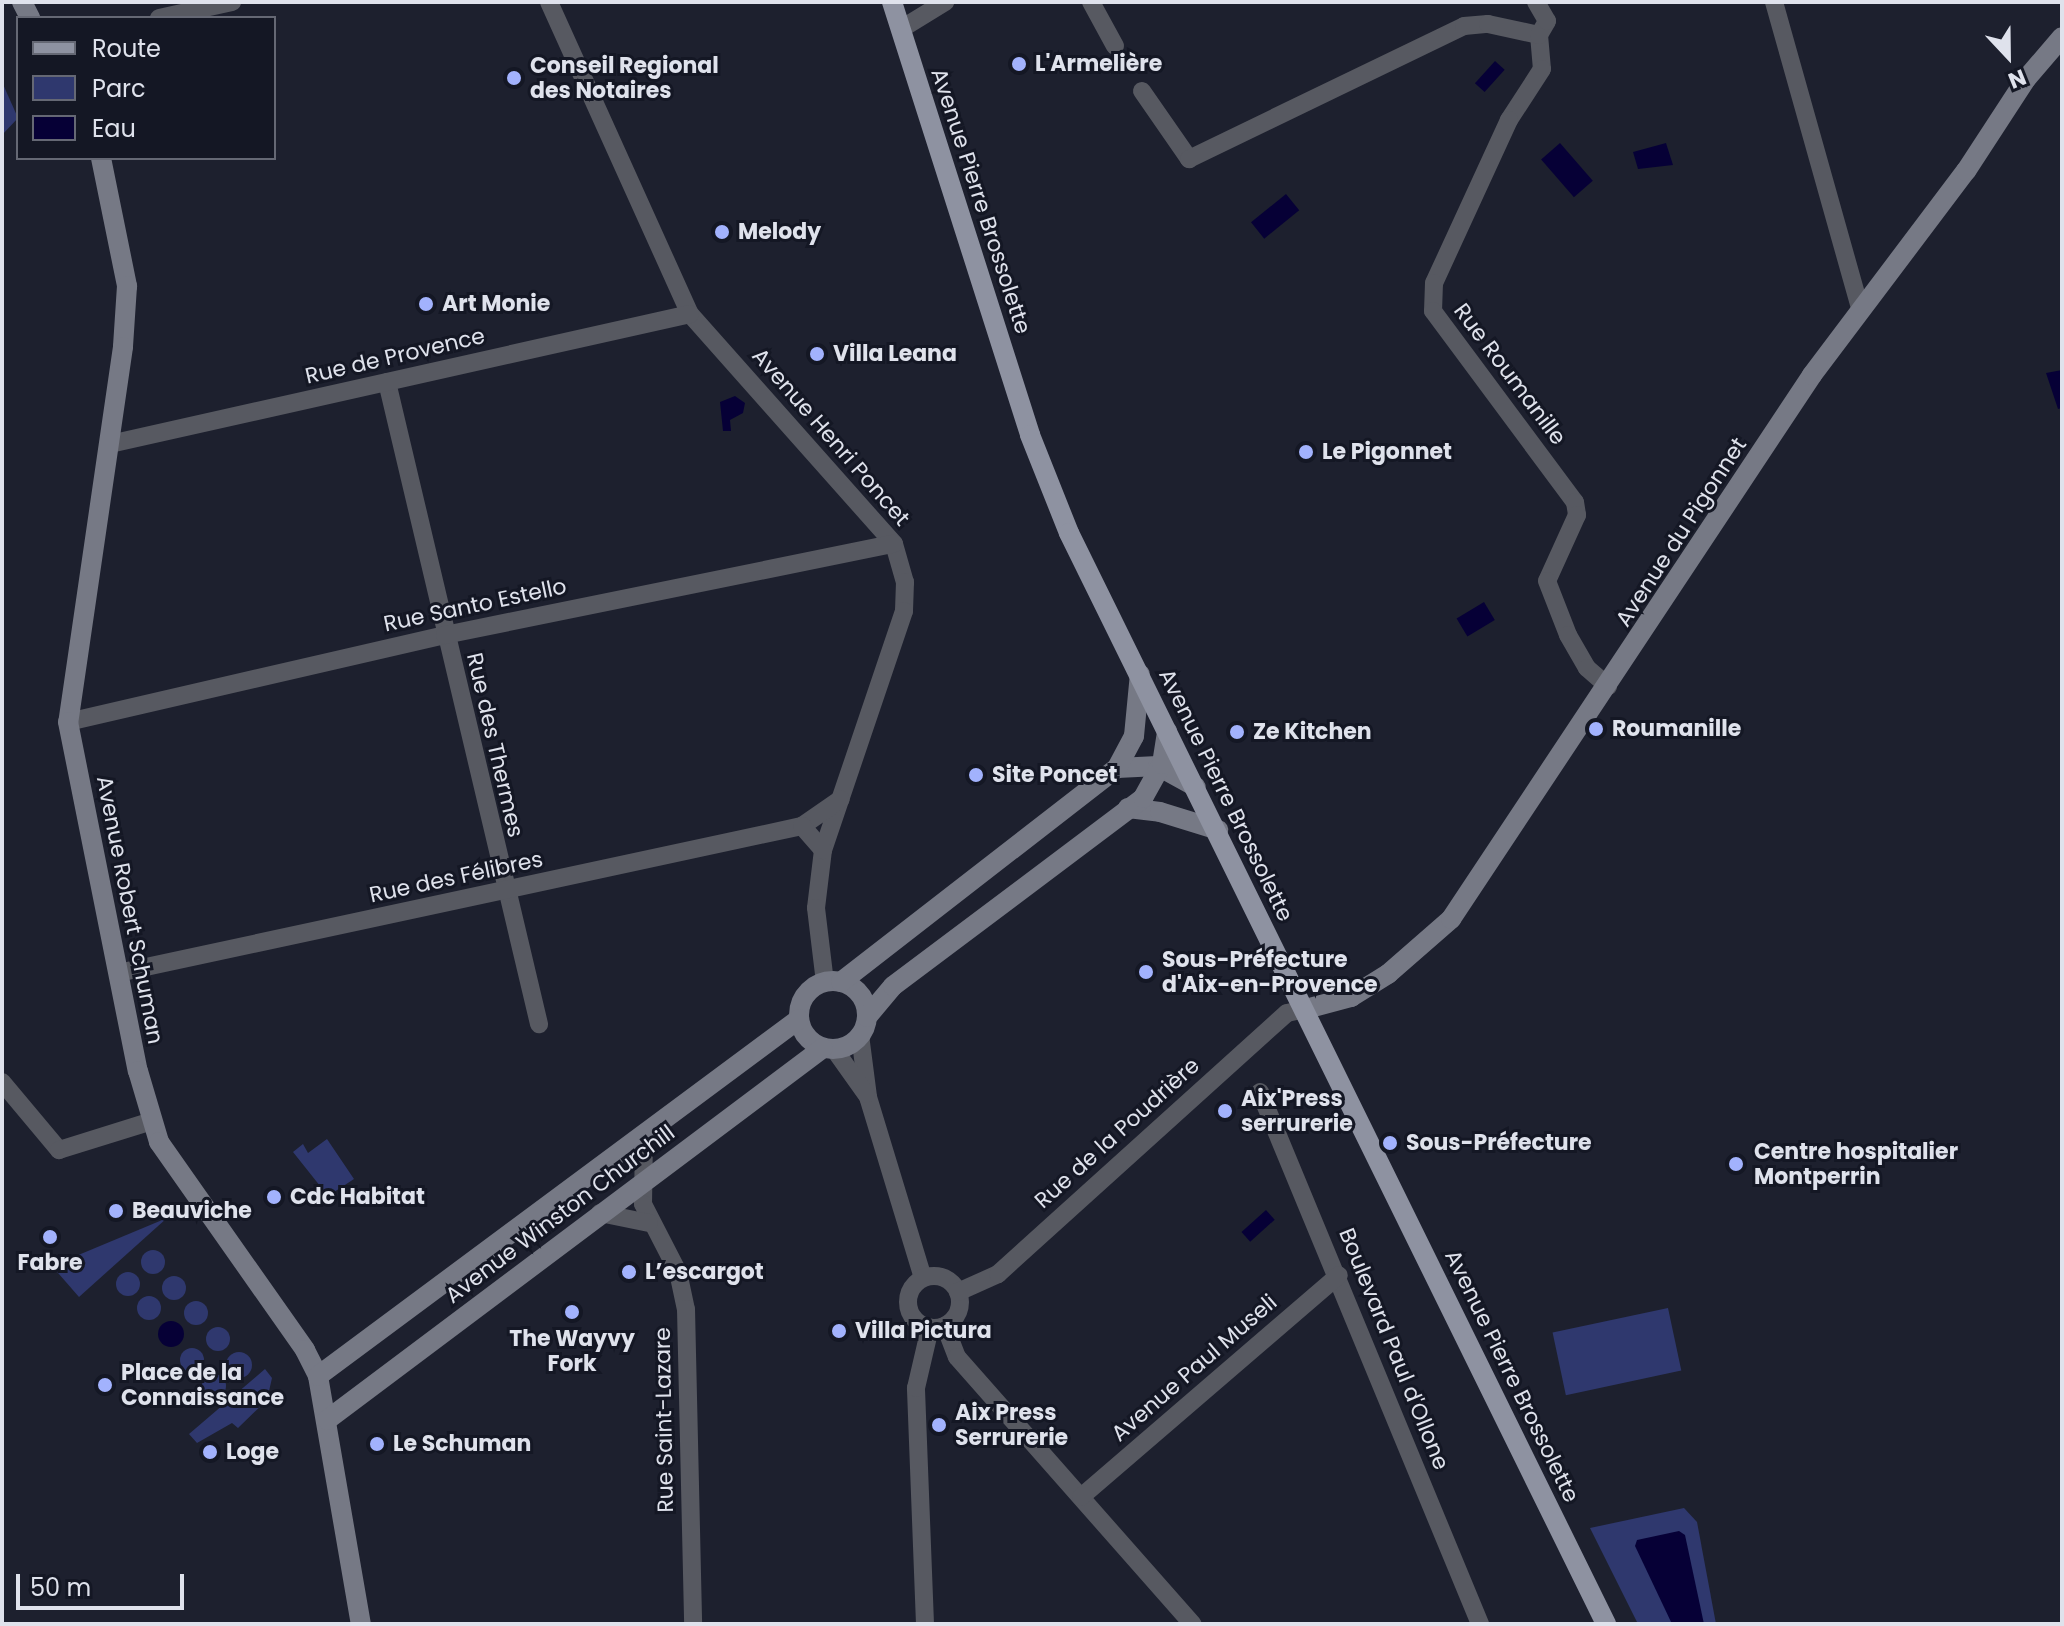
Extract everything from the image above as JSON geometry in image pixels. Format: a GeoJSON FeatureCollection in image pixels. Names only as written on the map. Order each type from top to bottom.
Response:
{"type":"FeatureCollection","features":[{"type":"Feature","properties":{"kind":"main road","name":"Avenue Pierre Brossolette"},"geometry":{"type":"LineString","coordinates":[[892,2],[1030,435],[1069,533],[1218,830],[1606,1624]]}},
{"type":"Feature","properties":{"kind":"street"},"geometry":{"type":"LineString","coordinates":[[168,16],[232,2]]}},
{"type":"Feature","properties":{"kind":"street","name":"Avenue Henri Poncet"},"geometry":{"type":"LineString","coordinates":[[549,2],[690,314],[894,544],[905,582],[904,611],[823,850],[816,908],[833,982]]}},
{"type":"Feature","properties":{"kind":"street"},"geometry":{"type":"LineString","coordinates":[[901,29],[945,2]]}},
{"type":"Feature","properties":{"kind":"street"},"geometry":{"type":"LineString","coordinates":[[1091,2],[1115,46]]}},
{"type":"Feature","properties":{"kind":"street","name":"Rue Roumanille"},"geometry":{"type":"LineString","coordinates":[[1536,2],[1547,21],[1539,35],[1542,69],[1509,120],[1434,283],[1433,311],[1575,502],[1577,515],[1547,581],[1568,635],[1587,668],[1608,686]]}},
{"type":"Feature","properties":{"kind":"street"},"geometry":{"type":"LineString","coordinates":[[1774,2],[1860,307]]}},
{"type":"Feature","properties":{"kind":"street"},"geometry":{"type":"LineString","coordinates":[[1142,91],[1189,159],[1464,26],[1488,24],[1539,35]]}},
{"type":"Feature","properties":{"kind":"street","name":"Avenue du Pigonnet"},"geometry":{"type":"LineString","coordinates":[[1306,1009],[1351,997],[1388,974],[1451,919],[1860,307],[1966,171],[2026,79],[2062,37]]}},
{"type":"Feature","properties":{"kind":"street","name":"Avenue Robert Schuman"},"geometry":{"type":"LineString","coordinates":[[101,160],[127,286],[110,444],[70,679],[68,722],[118,973],[152,1121],[159,1142],[305,1350],[318,1376],[361,1624]]}},
{"type":"Feature","properties":{"kind":"street","name":"Rue de Provence"},"geometry":{"type":"LineString","coordinates":[[110,444],[690,314]]}},
{"type":"Feature","properties":{"kind":"street","name":"Rue des Thermes"},"geometry":{"type":"LineString","coordinates":[[387,382],[504,892],[539,1024]]}},
{"type":"Feature","properties":{"kind":"street","name":"Rue Santo Estello"},"geometry":{"type":"LineString","coordinates":[[68,722],[445,635],[894,544]]}},
{"type":"Feature","properties":{"kind":"street"},"geometry":{"type":"LineString","coordinates":[[868,1097],[829,1048],[810,1041],[799,1019],[803,998],[833,982],[1117,768],[1134,736],[1140,674]]}},
{"type":"Feature","properties":{"kind":"street"},"geometry":{"type":"LineString","coordinates":[[829,1048],[863,1026],[893,986],[1152,788],[1161,767],[1167,731]]}},
{"type":"Feature","properties":{"kind":"street"},"geometry":{"type":"LineString","coordinates":[[1117,768],[1161,767],[1196,787]]}},
{"type":"Feature","properties":{"kind":"street","name":"Rue des Félibres"},"geometry":{"type":"LineString","coordinates":[[118,973],[802,826],[841,799]]}},
{"type":"Feature","properties":{"kind":"street"},"geometry":{"type":"LineString","coordinates":[[1128,808],[1218,830]]}},
{"type":"Feature","properties":{"kind":"street"},"geometry":{"type":"LineString","coordinates":[[802,826],[823,850]]}},
{"type":"Feature","properties":{"kind":"street"},"geometry":{"type":"LineString","coordinates":[[833,982],[861,996],[868,1097],[923,1278]]}},
{"type":"Feature","properties":{"kind":"street","name":"Rue de la Poudrière"},"geometry":{"type":"LineString","coordinates":[[958,1292],[998,1274],[1287,1013],[1306,1009]]}},
{"type":"Feature","properties":{"kind":"street","name":"Avenue Winston Churchill"},"geometry":{"type":"LineString","coordinates":[[318,1376],[799,1019]]}},
{"type":"Feature","properties":{"kind":"street","name":"Avenue Winston Churchill"},"geometry":{"type":"LineString","coordinates":[[327,1420],[600,1213],[829,1048]]}},
{"type":"Feature","properties":{"kind":"street"},"geometry":{"type":"LineString","coordinates":[[2,1082],[59,1150],[152,1121]]}},
{"type":"Feature","properties":{"kind":"street","name":"Boulevard Paul d'Ollone"},"geometry":{"type":"LineString","coordinates":[[1260,1092],[1339,1275],[1480,1624]]}},
{"type":"Feature","properties":{"kind":"street","name":"Rue Saint-Lazare"},"geometry":{"type":"LineString","coordinates":[[644,1134],[641,1183],[649,1223],[678,1272],[686,1309],[693,1624]]}},
{"type":"Feature","properties":{"kind":"street"},"geometry":{"type":"LineString","coordinates":[[600,1213],[649,1223]]}},
{"type":"Feature","properties":{"kind":"street","name":"Avenue Paul Museli"},"geometry":{"type":"LineString","coordinates":[[1081,1497],[1339,1275]]}},
{"type":"Feature","properties":{"kind":"street"},"geometry":{"type":"LineString","coordinates":[[925,1624],[916,1388],[937,1327],[960,1308],[958,1292],[947,1279],[923,1278],[911,1290],[908,1306],[916,1321],[937,1327],[957,1357],[1192,1624]]}},
{"type":"Feature","properties":{"kind":"green space"},"geometry":{"type":"Polygon","coordinates":[[[2,82],[16,120],[2,135],[2,82]]]}},
{"type":"Feature","properties":{"kind":"green space"},"geometry":{"type":"Polygon","coordinates":[[[327,1139],[354,1179],[328,1196],[293,1152],[303,1144],[308,1153],[327,1139]]]}},
{"type":"Feature","properties":{"kind":"green space"},"geometry":{"type":"Polygon","coordinates":[[[167,1218],[79,1297],[52,1266],[167,1218]]]}},
{"type":"Feature","properties":{"kind":"green space"},"geometry":{"type":"Polygon","coordinates":[[[153,1250],[162,1253],[165,1262],[162,1271],[153,1274],[144,1271],[141,1262],[144,1253],[153,1250]]]}},
{"type":"Feature","properties":{"kind":"green space"},"geometry":{"type":"Polygon","coordinates":[[[123,1272],[133,1272],[140,1279],[140,1289],[133,1296],[123,1296],[116,1289],[116,1279],[123,1272]]]}},
{"type":"Feature","properties":{"kind":"green space"},"geometry":{"type":"Polygon","coordinates":[[[174,1276],[183,1279],[186,1288],[183,1297],[174,1300],[165,1297],[162,1288],[165,1279],[174,1276]]]}},
{"type":"Feature","properties":{"kind":"green space"},"geometry":{"type":"Polygon","coordinates":[[[149,1296],[158,1299],[161,1308],[158,1317],[149,1320],[140,1317],[137,1308],[140,1299],[149,1296]]]}},
{"type":"Feature","properties":{"kind":"green space"},"geometry":{"type":"Polygon","coordinates":[[[191,1301],[201,1301],[208,1308],[208,1318],[201,1325],[191,1325],[184,1318],[184,1308],[191,1301]]]}},
{"type":"Feature","properties":{"kind":"green space"},"geometry":{"type":"Polygon","coordinates":[[[1668,1308],[1681,1371],[1566,1395],[1553,1333],[1668,1308]]]}},
{"type":"Feature","properties":{"kind":"green space"},"geometry":{"type":"Polygon","coordinates":[[[213,1327],[223,1327],[230,1334],[230,1344],[223,1351],[213,1351],[206,1344],[206,1334],[213,1327]]]}},
{"type":"Feature","properties":{"kind":"green space"},"geometry":{"type":"Polygon","coordinates":[[[187,1348],[197,1348],[204,1355],[204,1365],[197,1372],[187,1372],[180,1365],[180,1355],[187,1348]]]}},
{"type":"Feature","properties":{"kind":"green space"},"geometry":{"type":"Polygon","coordinates":[[[239,1352],[248,1356],[252,1365],[248,1374],[239,1378],[230,1374],[226,1365],[230,1356],[239,1352]]]}},
{"type":"Feature","properties":{"kind":"green space"},"geometry":{"type":"Polygon","coordinates":[[[265,1369],[272,1378],[267,1400],[238,1428],[232,1423],[197,1443],[189,1434],[265,1369]]]}},
{"type":"Feature","properties":{"kind":"green space"},"geometry":{"type":"Polygon","coordinates":[[[214,1374],[223,1377],[226,1386],[223,1395],[214,1398],[205,1395],[202,1386],[205,1377],[214,1374]]]}},
{"type":"Feature","properties":{"kind":"green space"},"geometry":{"type":"Polygon","coordinates":[[[1684,1508],[1697,1522],[1716,1624],[1638,1624],[1590,1528],[1684,1508]]]}},
{"type":"Feature","properties":{"kind":"water"},"geometry":{"type":"Polygon","coordinates":[[[1495,61],[1505,70],[1485,92],[1475,83],[1495,61]]]}},
{"type":"Feature","properties":{"kind":"water"},"geometry":{"type":"Polygon","coordinates":[[[1560,143],[1593,181],[1574,197],[1541,159],[1560,143]]]}},
{"type":"Feature","properties":{"kind":"water"},"geometry":{"type":"Polygon","coordinates":[[[1666,143],[1673,165],[1638,169],[1633,152],[1666,143]]]}},
{"type":"Feature","properties":{"kind":"water"},"geometry":{"type":"Polygon","coordinates":[[[1286,194],[1299,210],[1264,239],[1251,222],[1286,194]]]}},
{"type":"Feature","properties":{"kind":"water"},"geometry":{"type":"Polygon","coordinates":[[[2062,370],[2062,408],[2058,409],[2046,373],[2062,370]]]}},
{"type":"Feature","properties":{"kind":"water"},"geometry":{"type":"Polygon","coordinates":[[[735,396],[745,403],[743,413],[730,420],[731,431],[723,431],[720,402],[735,396]]]}},
{"type":"Feature","properties":{"kind":"water"},"geometry":{"type":"Polygon","coordinates":[[[1484,602],[1495,620],[1467,636],[1457,618],[1484,602]]]}},
{"type":"Feature","properties":{"kind":"water"},"geometry":{"type":"Polygon","coordinates":[[[1266,1210],[1275,1220],[1250,1242],[1241,1232],[1266,1210]]]}},
{"type":"Feature","properties":{"kind":"water"},"geometry":{"type":"Polygon","coordinates":[[[171,1321],[180,1325],[184,1334],[180,1343],[171,1347],[162,1343],[158,1334],[162,1325],[171,1321]]]}},
{"type":"Feature","properties":{"kind":"water"},"geometry":{"type":"Polygon","coordinates":[[[1679,1531],[1685,1535],[1704,1624],[1672,1624],[1635,1546],[1637,1540],[1679,1531]]]}},
{"type":"Feature","properties":{"kind":"place","name":"L'Armelière"},"geometry":{"type":"Point","coordinates":[1019,64]}},
{"type":"Feature","properties":{"kind":"place","name":"Conseil Regional des Notaires"},"geometry":{"type":"Point","coordinates":[514,78]}},
{"type":"Feature","properties":{"kind":"place","name":"Melody"},"geometry":{"type":"Point","coordinates":[722,232]}},
{"type":"Feature","properties":{"kind":"place","name":"Art Monie"},"geometry":{"type":"Point","coordinates":[426,304]}},
{"type":"Feature","properties":{"kind":"place","name":"Villa Leana"},"geometry":{"type":"Point","coordinates":[817,354]}},
{"type":"Feature","properties":{"kind":"place","name":"Le Pigonnet"},"geometry":{"type":"Point","coordinates":[1306,452]}},
{"type":"Feature","properties":{"kind":"place","name":"Roumanille"},"geometry":{"type":"Point","coordinates":[1596,729]}},
{"type":"Feature","properties":{"kind":"place","name":"Ze Kitchen"},"geometry":{"type":"Point","coordinates":[1237,732]}},
{"type":"Feature","properties":{"kind":"place","name":"Site Poncet"},"geometry":{"type":"Point","coordinates":[976,775]}},
{"type":"Feature","properties":{"kind":"place","name":"Sous-Préfecture d'Aix-en-Provence"},"geometry":{"type":"Point","coordinates":[1146,972]}},
{"type":"Feature","properties":{"kind":"place","name":"Aix'Press serrurerie"},"geometry":{"type":"Point","coordinates":[1225,1111]}},
{"type":"Feature","properties":{"kind":"place","name":"Sous-Préfecture"},"geometry":{"type":"Point","coordinates":[1390,1143]}},
{"type":"Feature","properties":{"kind":"place","name":"Centre hospitalier Montperrin"},"geometry":{"type":"Point","coordinates":[1736,1164]}},
{"type":"Feature","properties":{"kind":"place","name":"Cdc Habitat"},"geometry":{"type":"Point","coordinates":[274,1197]}},
{"type":"Feature","properties":{"kind":"place","name":"Beauviche"},"geometry":{"type":"Point","coordinates":[116,1211]}},
{"type":"Feature","properties":{"kind":"place","name":"Fabre"},"geometry":{"type":"Point","coordinates":[50,1237]}},
{"type":"Feature","properties":{"kind":"place","name":"L’escargot"},"geometry":{"type":"Point","coordinates":[629,1272]}},
{"type":"Feature","properties":{"kind":"place","name":"The Wayvy Fork"},"geometry":{"type":"Point","coordinates":[572,1312]}},
{"type":"Feature","properties":{"kind":"place","name":"Villa Pictura"},"geometry":{"type":"Point","coordinates":[839,1331]}},
{"type":"Feature","properties":{"kind":"place","name":"Place de la Connaissance"},"geometry":{"type":"Point","coordinates":[105,1385]}},
{"type":"Feature","properties":{"kind":"place","name":"Aix Press Serrurerie"},"geometry":{"type":"Point","coordinates":[939,1425]}},
{"type":"Feature","properties":{"kind":"place","name":"Le Schuman"},"geometry":{"type":"Point","coordinates":[377,1444]}},
{"type":"Feature","properties":{"kind":"place","name":"Loge"},"geometry":{"type":"Point","coordinates":[210,1452]}}]}
